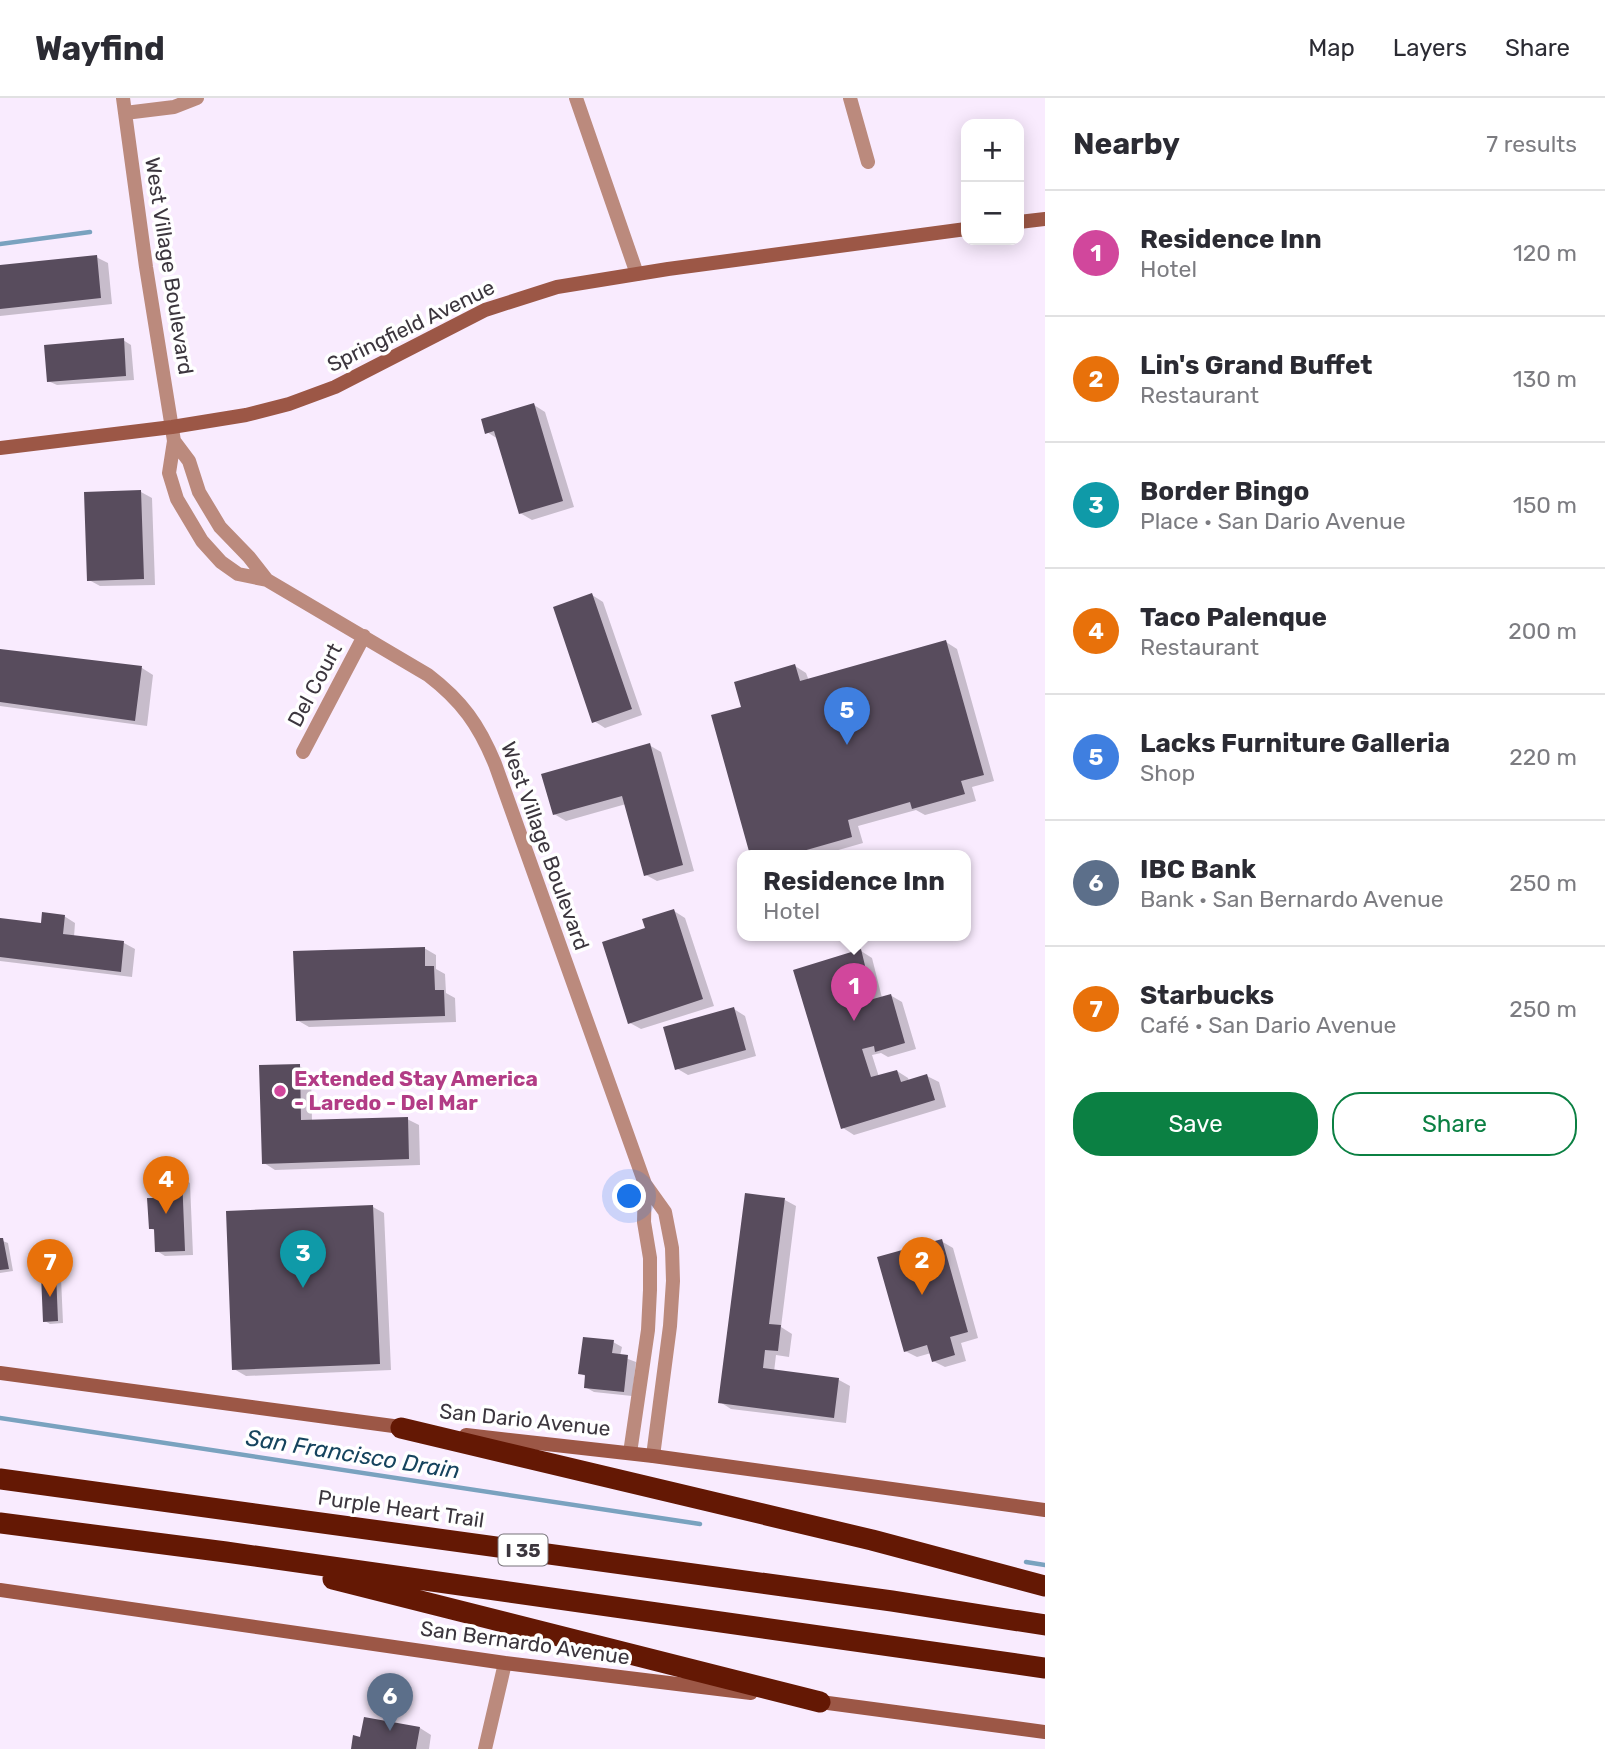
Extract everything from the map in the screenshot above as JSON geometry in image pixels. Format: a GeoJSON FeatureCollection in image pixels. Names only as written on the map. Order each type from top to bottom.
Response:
{"type":"FeatureCollection","features":[{"type":"Feature","properties":{"kind":"highway"},"geometry":{"type":"LineString","coordinates":[[401,1428],[872,1539],[1045,1586]]}},
{"type":"Feature","properties":{"kind":"highway","name":"Purple Heart Trail"},"geometry":{"type":"LineString","coordinates":[[0,1479],[891,1601],[1045,1625]]}},
{"type":"Feature","properties":{"kind":"highway","name":"I 35"},"geometry":{"type":"LineString","coordinates":[[0,1523],[226,1552],[1045,1668]]}},
{"type":"Feature","properties":{"kind":"highway"},"geometry":{"type":"LineString","coordinates":[[226,1552],[820,1702]]}},
{"type":"Feature","properties":{"kind":"main road"},"geometry":{"type":"LineString","coordinates":[[1024,221],[1045,219]]}},
{"type":"Feature","properties":{"kind":"main road","name":"Springfield Avenue"},"geometry":{"type":"LineString","coordinates":[[0,448],[173,434],[289,404],[335,387],[450,327],[517,298],[556,286],[961,230]]}},
{"type":"Feature","properties":{"kind":"main road","name":"San Dario Avenue"},"geometry":{"type":"LineString","coordinates":[[0,1373],[401,1428],[653,1456],[1045,1510]]}},
{"type":"Feature","properties":{"kind":"main road","name":"San Bernardo Avenue"},"geometry":{"type":"LineString","coordinates":[[0,1590],[505,1662],[1045,1732]]}},
{"type":"Feature","properties":{"kind":"street"},"geometry":{"type":"LineString","coordinates":[[124,105],[174,107],[197,98]]}},
{"type":"Feature","properties":{"kind":"street"},"geometry":{"type":"LineString","coordinates":[[576,98],[637,274]]}},
{"type":"Feature","properties":{"kind":"street"},"geometry":{"type":"LineString","coordinates":[[850,98],[868,162]]}},
{"type":"Feature","properties":{"kind":"street","name":"West Village Boulevard"},"geometry":{"type":"LineString","coordinates":[[124,105],[146,267],[173,434],[169,473],[177,499],[202,541],[221,562],[238,574],[268,580],[428,675],[450,692],[483,734],[498,771],[645,1184],[665,1212],[672,1248],[673,1280],[670,1326],[653,1456]]}},
{"type":"Feature","properties":{"kind":"street","name":"West Village Boulevard"},"geometry":{"type":"LineString","coordinates":[[173,434],[189,461],[199,492],[220,527],[268,580]]}},
{"type":"Feature","properties":{"kind":"street","name":"Del Court"},"geometry":{"type":"LineString","coordinates":[[303,752],[364,636]]}},
{"type":"Feature","properties":{"kind":"street","name":"West Village Boulevard"},"geometry":{"type":"LineString","coordinates":[[630,1453],[648,1330],[650,1258],[644,1222],[645,1184]]}},
{"type":"Feature","properties":{"kind":"street"},"geometry":{"type":"LineString","coordinates":[[485,1749],[505,1662]]}},
{"type":"Feature","properties":{"kind":"building"},"geometry":{"type":"Polygon","coordinates":[[[97,255],[101,298],[0,309],[0,265],[97,255]]]}},
{"type":"Feature","properties":{"kind":"building"},"geometry":{"type":"Polygon","coordinates":[[[124,338],[126,376],[47,382],[44,345],[124,338]]]}},
{"type":"Feature","properties":{"kind":"building"},"geometry":{"type":"Polygon","coordinates":[[[534,403],[563,501],[519,514],[494,431],[485,434],[481,419],[534,403]]]}},
{"type":"Feature","properties":{"kind":"building"},"geometry":{"type":"Polygon","coordinates":[[[141,490],[144,579],[87,581],[84,492],[141,490]]]}},
{"type":"Feature","properties":{"kind":"building"},"geometry":{"type":"Polygon","coordinates":[[[592,593],[632,709],[592,723],[553,607],[592,593]]]}},
{"type":"Feature","properties":{"kind":"building"},"geometry":{"type":"Polygon","coordinates":[[[946,640],[984,775],[961,781],[965,794],[912,809],[910,802],[848,820],[852,837],[806,850],[749,850],[711,715],[741,707],[734,682],[795,664],[800,681],[946,640]]]}},
{"type":"Feature","properties":{"kind":"building"},"geometry":{"type":"Polygon","coordinates":[[[0,649],[142,666],[135,721],[0,702],[0,649]]]}},
{"type":"Feature","properties":{"kind":"building"},"geometry":{"type":"Polygon","coordinates":[[[650,743],[683,865],[644,876],[622,796],[553,815],[541,774],[650,743]]]}},
{"type":"Feature","properties":{"kind":"building"},"geometry":{"type":"Polygon","coordinates":[[[674,909],[703,999],[628,1024],[602,942],[645,928],[642,919],[674,909]]]}},
{"type":"Feature","properties":{"kind":"building"},"geometry":{"type":"Polygon","coordinates":[[[42,912],[65,915],[63,934],[124,941],[121,972],[0,957],[0,918],[41,923],[42,912]]]}},
{"type":"Feature","properties":{"kind":"building"},"geometry":{"type":"Polygon","coordinates":[[[425,947],[425,966],[434,966],[435,990],[444,990],[445,1016],[296,1021],[293,951],[425,947]]]}},
{"type":"Feature","properties":{"kind":"building"},"geometry":{"type":"Polygon","coordinates":[[[861,949],[873,999],[891,994],[905,1043],[875,1052],[874,1046],[862,1049],[871,1077],[897,1070],[901,1082],[927,1074],[935,1100],[841,1129],[793,970],[861,949]]]}},
{"type":"Feature","properties":{"kind":"building"},"geometry":{"type":"Polygon","coordinates":[[[734,1007],[746,1050],[675,1070],[663,1027],[734,1007]]]}},
{"type":"Feature","properties":{"kind":"building","name":"Extended Stay America - Laredo - Del Mar"},"geometry":{"type":"Polygon","coordinates":[[[300,1064],[301,1120],[408,1117],[409,1159],[262,1164],[259,1065],[300,1064]]]}},
{"type":"Feature","properties":{"kind":"building"},"geometry":{"type":"Polygon","coordinates":[[[182,1176],[185,1251],[155,1252],[154,1229],[149,1229],[147,1198],[154,1198],[153,1178],[182,1176]]]}},
{"type":"Feature","properties":{"kind":"building"},"geometry":{"type":"Polygon","coordinates":[[[745,1193],[785,1198],[769,1324],[781,1325],[778,1351],[765,1350],[763,1368],[839,1378],[834,1418],[718,1403],[745,1193]]]}},
{"type":"Feature","properties":{"kind":"building"},"geometry":{"type":"Polygon","coordinates":[[[373,1205],[380,1364],[232,1370],[226,1211],[373,1205]]]}},
{"type":"Feature","properties":{"kind":"building"},"geometry":{"type":"Polygon","coordinates":[[[0,1238],[3,1238],[9,1269],[0,1270],[0,1238]]]}},
{"type":"Feature","properties":{"kind":"building"},"geometry":{"type":"Polygon","coordinates":[[[942,1239],[968,1332],[950,1337],[955,1355],[932,1362],[927,1345],[904,1352],[877,1257],[942,1239]]]}},
{"type":"Feature","properties":{"kind":"building"},"geometry":{"type":"Polygon","coordinates":[[[56,1273],[58,1321],[43,1322],[41,1274],[56,1273]]]}},
{"type":"Feature","properties":{"kind":"building"},"geometry":{"type":"Polygon","coordinates":[[[583,1337],[614,1340],[612,1353],[628,1355],[624,1392],[584,1388],[585,1375],[578,1374],[583,1337]]]}},
{"type":"Feature","properties":{"kind":"building"},"geometry":{"type":"Polygon","coordinates":[[[364,1717],[420,1727],[416,1749],[351,1749],[353,1735],[360,1737],[364,1717]]]}},
{"type":"Feature","properties":{"kind":"waterway"},"geometry":{"type":"LineString","coordinates":[[0,244],[90,232]]}},
{"type":"Feature","properties":{"kind":"waterway","name":"San Francisco Drain"},"geometry":{"type":"LineString","coordinates":[[0,1418],[700,1524]]}},
{"type":"Feature","properties":{"kind":"waterway","name":"San Francisco Drain"},"geometry":{"type":"LineString","coordinates":[[1026,1562],[1045,1565]]}},
{"type":"Feature","properties":{"kind":"place","name":"Lacks Furniture Galleria"},"geometry":{"type":"Point","coordinates":[847,745]}},
{"type":"Feature","properties":{"kind":"place","name":"Residence Inn"},"geometry":{"type":"Point","coordinates":[854,1021]}},
{"type":"Feature","properties":{"kind":"place","name":"Extended Stay America - Laredo - Del Mar"},"geometry":{"type":"Point","coordinates":[280,1091]}},
{"type":"Feature","properties":{"kind":"place","name":"Taco Palenque"},"geometry":{"type":"Point","coordinates":[166,1214]}},
{"type":"Feature","properties":{"kind":"place","name":"Border Bingo"},"geometry":{"type":"Point","coordinates":[303,1288]}},
{"type":"Feature","properties":{"kind":"place","name":"Lin's Grand Buffet"},"geometry":{"type":"Point","coordinates":[922,1295]}},
{"type":"Feature","properties":{"kind":"place","name":"Starbucks"},"geometry":{"type":"Point","coordinates":[50,1297]}},
{"type":"Feature","properties":{"kind":"place","name":"IBC Bank"},"geometry":{"type":"Point","coordinates":[390,1731]}}]}
